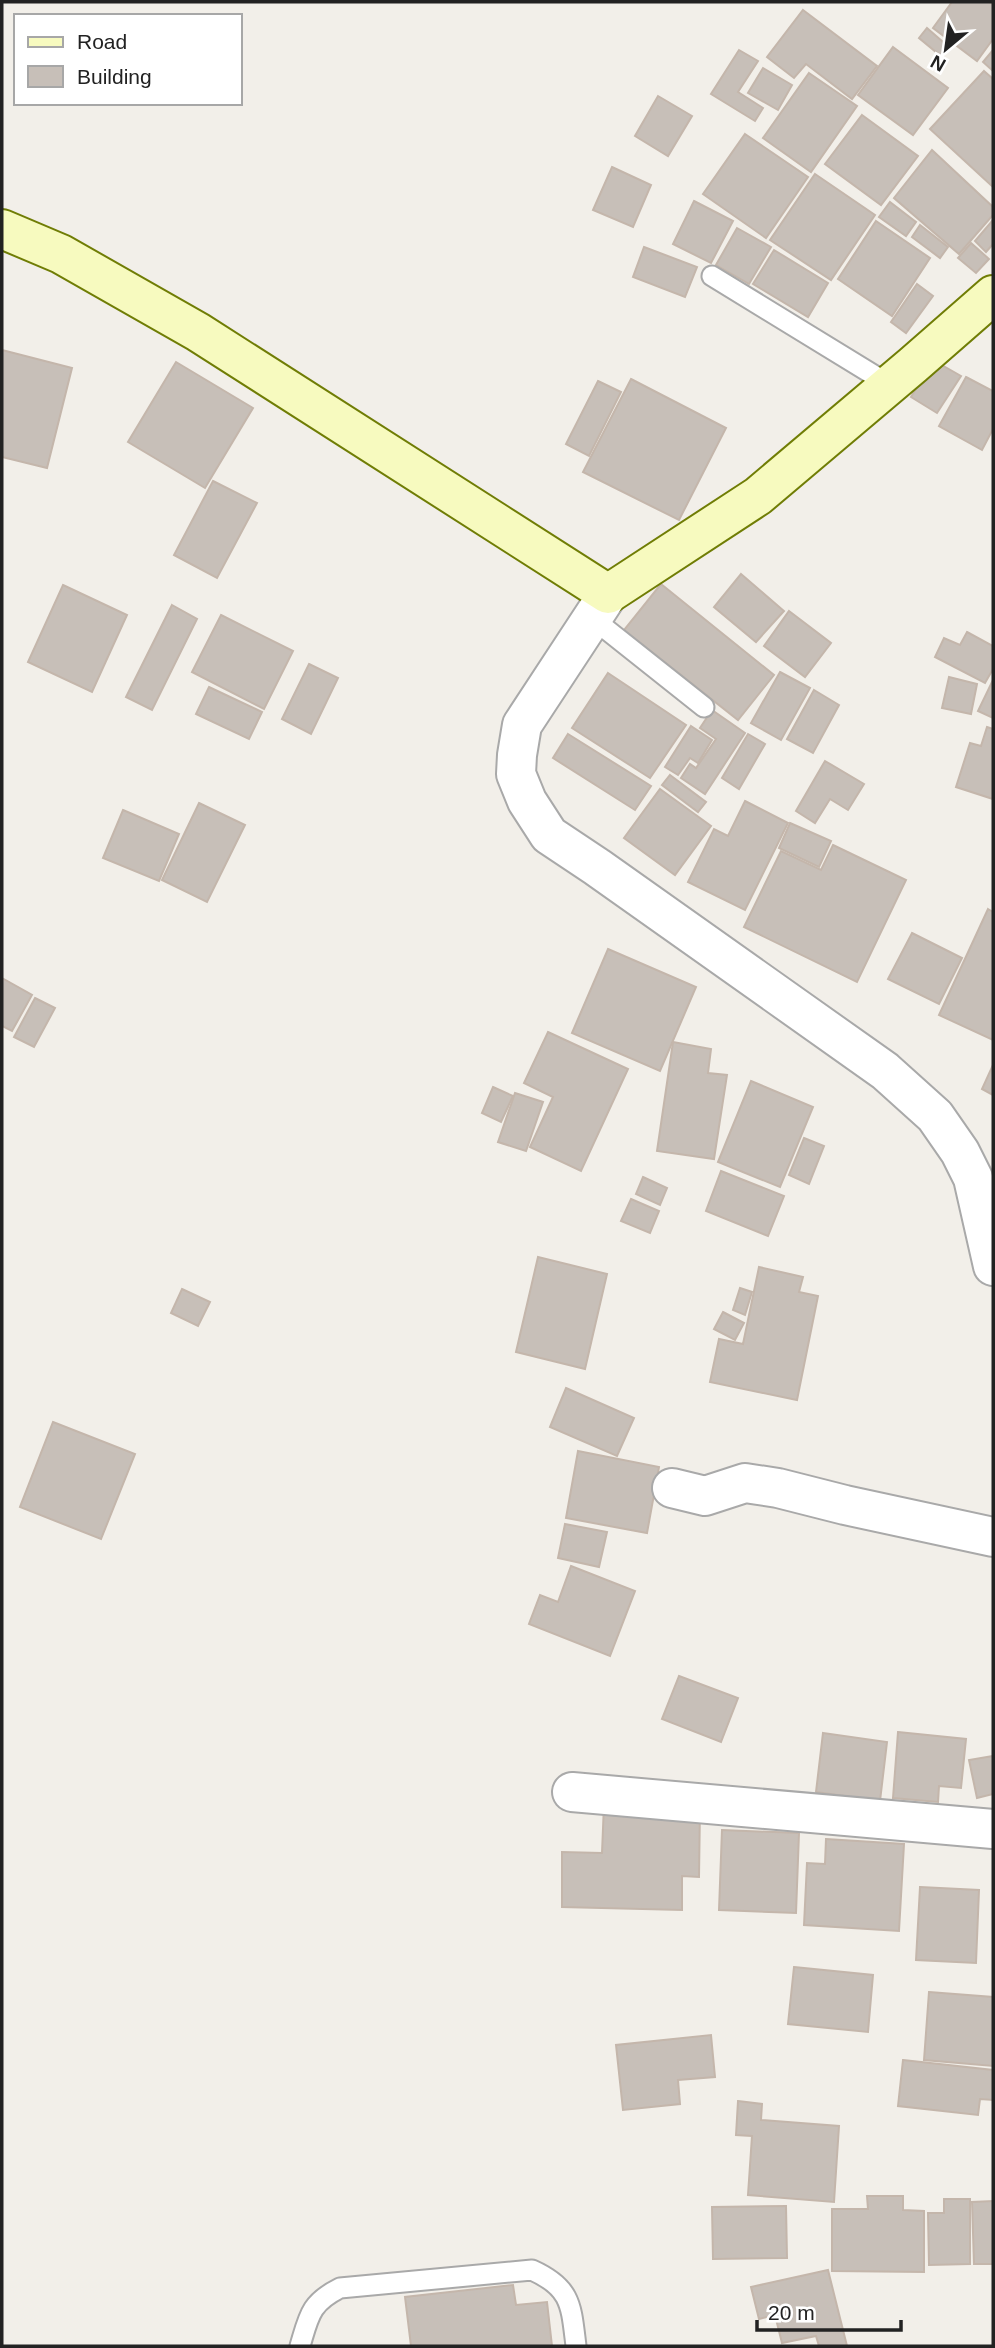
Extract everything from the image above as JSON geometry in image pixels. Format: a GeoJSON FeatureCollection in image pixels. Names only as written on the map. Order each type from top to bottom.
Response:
{"type":"FeatureCollection","features":[{"type":"Feature","properties":{"kind":"street"},"geometry":{"type":"LineString","coordinates":[[2,229],[61,254],[198,332],[600,606]]}},
{"type":"Feature","properties":{"kind":"street"},"geometry":{"type":"LineString","coordinates":[[993,295],[758,496],[600,606],[522,725],[516,774],[527,801],[549,835],[885,1071],[935,1116],[960,1152],[973,1178],[993,1266]]}},
{"type":"Feature","properties":{"kind":"street"},"geometry":{"type":"LineString","coordinates":[[672,1488],[705,1496],[745,1483],[778,1488],[993,1537]]}},
{"type":"Feature","properties":{"kind":"street"},"geometry":{"type":"LineString","coordinates":[[572,1792],[993,1829]]}},
{"type":"Feature","properties":{"kind":"lane"},"geometry":{"type":"LineString","coordinates":[[712,276],[890,385]]}},
{"type":"Feature","properties":{"kind":"lane"},"geometry":{"type":"LineString","coordinates":[[600,606],[704,707]]}},
{"type":"Feature","properties":{"kind":"lane"},"geometry":{"type":"LineString","coordinates":[[300,2346],[314,2306],[323,2297],[341,2288],[532,2270],[551,2280],[565,2293],[571,2307],[576,2346]]}},
{"type":"Feature","properties":{"kind":"building"},"geometry":{"type":"Polygon","coordinates":[[[952,2],[989,2],[993,5],[993,39],[977,61],[933,28],[952,2]]]}},
{"type":"Feature","properties":{"kind":"building"},"geometry":{"type":"Polygon","coordinates":[[[803,10],[877,66],[852,99],[806,64],[794,78],[767,57],[803,10]]]}},
{"type":"Feature","properties":{"kind":"building"},"geometry":{"type":"Polygon","coordinates":[[[927,28],[950,48],[942,57],[919,38],[927,28]]]}},
{"type":"Feature","properties":{"kind":"building"},"geometry":{"type":"Polygon","coordinates":[[[893,47],[948,88],[913,135],[858,95],[893,47]]]}},
{"type":"Feature","properties":{"kind":"building"},"geometry":{"type":"Polygon","coordinates":[[[739,50],[758,61],[738,92],[763,108],[755,121],[711,94],[739,50]]]}},
{"type":"Feature","properties":{"kind":"building"},"geometry":{"type":"Polygon","coordinates":[[[993,50],[993,71],[983,62],[993,50]]]}},
{"type":"Feature","properties":{"kind":"building"},"geometry":{"type":"Polygon","coordinates":[[[763,68],[792,85],[778,110],[748,93],[763,68]]]}},
{"type":"Feature","properties":{"kind":"building"},"geometry":{"type":"Polygon","coordinates":[[[984,71],[993,79],[993,187],[930,129],[984,71]]]}},
{"type":"Feature","properties":{"kind":"building"},"geometry":{"type":"Polygon","coordinates":[[[809,73],[857,106],[811,172],[763,138],[809,73]]]}},
{"type":"Feature","properties":{"kind":"building"},"geometry":{"type":"Polygon","coordinates":[[[658,96],[692,116],[668,156],[635,136],[658,96]]]}},
{"type":"Feature","properties":{"kind":"building"},"geometry":{"type":"Polygon","coordinates":[[[862,115],[918,156],[881,205],[825,164],[862,115]]]}},
{"type":"Feature","properties":{"kind":"building"},"geometry":{"type":"Polygon","coordinates":[[[745,134],[808,177],[766,238],[703,194],[745,134]]]}},
{"type":"Feature","properties":{"kind":"building"},"geometry":{"type":"Polygon","coordinates":[[[932,150],[993,207],[993,215],[959,254],[894,198],[932,150]]]}},
{"type":"Feature","properties":{"kind":"building"},"geometry":{"type":"Polygon","coordinates":[[[612,167],[651,185],[633,227],[593,210],[612,167]]]}},
{"type":"Feature","properties":{"kind":"building"},"geometry":{"type":"Polygon","coordinates":[[[815,174],[875,215],[831,280],[770,240],[815,174]]]}},
{"type":"Feature","properties":{"kind":"building"},"geometry":{"type":"Polygon","coordinates":[[[694,201],[733,221],[711,263],[673,244],[694,201]]]}},
{"type":"Feature","properties":{"kind":"building"},"geometry":{"type":"Polygon","coordinates":[[[890,202],[916,222],[906,236],[879,217],[890,202]]]}},
{"type":"Feature","properties":{"kind":"building"},"geometry":{"type":"Polygon","coordinates":[[[993,220],[993,244],[986,252],[975,241],[993,220]]]}},
{"type":"Feature","properties":{"kind":"building"},"geometry":{"type":"Polygon","coordinates":[[[876,221],[930,258],[892,316],[838,279],[876,221]]]}},
{"type":"Feature","properties":{"kind":"building"},"geometry":{"type":"Polygon","coordinates":[[[920,225],[948,247],[940,258],[912,237],[920,225]]]}},
{"type":"Feature","properties":{"kind":"building"},"geometry":{"type":"Polygon","coordinates":[[[737,228],[771,247],[749,284],[716,265],[737,228]]]}},
{"type":"Feature","properties":{"kind":"building"},"geometry":{"type":"Polygon","coordinates":[[[971,243],[989,259],[976,273],[958,258],[971,243]]]}},
{"type":"Feature","properties":{"kind":"building"},"geometry":{"type":"Polygon","coordinates":[[[644,247],[697,267],[685,297],[633,277],[644,247]]]}},
{"type":"Feature","properties":{"kind":"building"},"geometry":{"type":"Polygon","coordinates":[[[774,250],[828,283],[808,317],[753,284],[774,250]]]}},
{"type":"Feature","properties":{"kind":"building"},"geometry":{"type":"Polygon","coordinates":[[[917,284],[933,296],[906,333],[891,322],[917,284]]]}},
{"type":"Feature","properties":{"kind":"building"},"geometry":{"type":"Polygon","coordinates":[[[2,350],[72,368],[47,468],[2,457],[2,350]]]}},
{"type":"Feature","properties":{"kind":"building"},"geometry":{"type":"Polygon","coordinates":[[[933,360],[961,376],[937,413],[911,397],[933,360]]]}},
{"type":"Feature","properties":{"kind":"building"},"geometry":{"type":"Polygon","coordinates":[[[176,362],[253,408],[205,488],[128,442],[176,362]]]}},
{"type":"Feature","properties":{"kind":"building"},"geometry":{"type":"Polygon","coordinates":[[[966,377],[993,391],[993,429],[982,450],[939,426],[966,377]]]}},
{"type":"Feature","properties":{"kind":"building"},"geometry":{"type":"Polygon","coordinates":[[[631,379],[726,428],[679,520],[583,472],[631,379]]]}},
{"type":"Feature","properties":{"kind":"building"},"geometry":{"type":"Polygon","coordinates":[[[598,381],[621,392],[589,456],[566,444],[598,381]]]}},
{"type":"Feature","properties":{"kind":"building"},"geometry":{"type":"Polygon","coordinates":[[[213,481],[257,503],[217,578],[174,555],[213,481]]]}},
{"type":"Feature","properties":{"kind":"building"},"geometry":{"type":"Polygon","coordinates":[[[741,574],[784,611],[756,642],[714,607],[741,574]]]}},
{"type":"Feature","properties":{"kind":"building"},"geometry":{"type":"Polygon","coordinates":[[[661,584],[774,675],[738,720],[624,630],[661,584]]]}},
{"type":"Feature","properties":{"kind":"building"},"geometry":{"type":"Polygon","coordinates":[[[63,585],[127,615],[92,692],[28,662],[63,585]]]}},
{"type":"Feature","properties":{"kind":"building"},"geometry":{"type":"Polygon","coordinates":[[[172,605],[197,619],[152,710],[126,697],[172,605]]]}},
{"type":"Feature","properties":{"kind":"building"},"geometry":{"type":"Polygon","coordinates":[[[789,611],[831,643],[805,677],[764,646],[789,611]]]}},
{"type":"Feature","properties":{"kind":"building"},"geometry":{"type":"Polygon","coordinates":[[[221,615],[293,651],[264,709],[192,672],[221,615]]]}},
{"type":"Feature","properties":{"kind":"building"},"geometry":{"type":"Polygon","coordinates":[[[967,632],[993,646],[993,669],[985,683],[935,657],[944,638],[960,645],[967,632]]]}},
{"type":"Feature","properties":{"kind":"building"},"geometry":{"type":"Polygon","coordinates":[[[309,664],[338,678],[311,734],[282,719],[309,664]]]}},
{"type":"Feature","properties":{"kind":"building"},"geometry":{"type":"Polygon","coordinates":[[[780,672],[810,688],[781,740],[751,723],[780,672]]]}},
{"type":"Feature","properties":{"kind":"building"},"geometry":{"type":"Polygon","coordinates":[[[608,673],[686,725],[650,778],[572,728],[608,673]]]}},
{"type":"Feature","properties":{"kind":"building"},"geometry":{"type":"Polygon","coordinates":[[[949,677],[977,684],[971,714],[942,708],[949,677]]]}},
{"type":"Feature","properties":{"kind":"building"},"geometry":{"type":"Polygon","coordinates":[[[993,680],[993,718],[978,711],[993,680]]]}},
{"type":"Feature","properties":{"kind":"building"},"geometry":{"type":"Polygon","coordinates":[[[209,687],[262,712],[249,739],[196,714],[209,687]]]}},
{"type":"Feature","properties":{"kind":"building"},"geometry":{"type":"Polygon","coordinates":[[[814,690],[839,705],[813,753],[787,739],[814,690]]]}},
{"type":"Feature","properties":{"kind":"building"},"geometry":{"type":"Polygon","coordinates":[[[712,710],[745,733],[705,794],[681,778],[690,764],[696,768],[716,739],[700,728],[712,710]]]}},
{"type":"Feature","properties":{"kind":"building"},"geometry":{"type":"Polygon","coordinates":[[[691,726],[712,740],[698,763],[690,758],[678,775],[665,767],[691,726]]]}},
{"type":"Feature","properties":{"kind":"building"},"geometry":{"type":"Polygon","coordinates":[[[987,727],[993,729],[993,799],[956,787],[970,743],[981,746],[987,727]]]}},
{"type":"Feature","properties":{"kind":"building"},"geometry":{"type":"Polygon","coordinates":[[[568,734],[651,786],[635,810],[553,758],[568,734]]]}},
{"type":"Feature","properties":{"kind":"building"},"geometry":{"type":"Polygon","coordinates":[[[748,734],[765,744],[739,789],[722,778],[748,734]]]}},
{"type":"Feature","properties":{"kind":"building"},"geometry":{"type":"Polygon","coordinates":[[[825,761],[864,784],[848,810],[830,799],[815,823],[796,811],[825,761]]]}},
{"type":"Feature","properties":{"kind":"building"},"geometry":{"type":"Polygon","coordinates":[[[670,775],[706,802],[698,812],[662,785],[670,775]]]}},
{"type":"Feature","properties":{"kind":"building"},"geometry":{"type":"Polygon","coordinates":[[[660,789],[711,826],[675,875],[624,838],[660,789]]]}},
{"type":"Feature","properties":{"kind":"building"},"geometry":{"type":"Polygon","coordinates":[[[745,801],[788,823],[745,910],[688,882],[714,829],[728,836],[745,801]]]}},
{"type":"Feature","properties":{"kind":"building"},"geometry":{"type":"Polygon","coordinates":[[[199,803],[245,825],[207,902],[162,880],[199,803]]]}},
{"type":"Feature","properties":{"kind":"building"},"geometry":{"type":"Polygon","coordinates":[[[123,810],[179,834],[159,881],[103,858],[123,810]]]}},
{"type":"Feature","properties":{"kind":"building"},"geometry":{"type":"Polygon","coordinates":[[[790,823],[831,841],[819,867],[779,848],[790,823]]]}},
{"type":"Feature","properties":{"kind":"building"},"geometry":{"type":"Polygon","coordinates":[[[833,845],[906,880],[857,982],[744,927],[781,851],[821,870],[833,845]]]}},
{"type":"Feature","properties":{"kind":"building"},"geometry":{"type":"Polygon","coordinates":[[[988,909],[993,912],[993,1040],[939,1015],[988,909]]]}},
{"type":"Feature","properties":{"kind":"building"},"geometry":{"type":"Polygon","coordinates":[[[912,933],[962,958],[939,1004],[888,979],[912,933]]]}},
{"type":"Feature","properties":{"kind":"building"},"geometry":{"type":"Polygon","coordinates":[[[608,949],[696,987],[660,1071],[572,1033],[608,949]]]}},
{"type":"Feature","properties":{"kind":"building"},"geometry":{"type":"Polygon","coordinates":[[[2,978],[32,995],[12,1031],[2,1026],[2,978]]]}},
{"type":"Feature","properties":{"kind":"building"},"geometry":{"type":"Polygon","coordinates":[[[35,998],[55,1008],[34,1047],[14,1037],[35,998]]]}},
{"type":"Feature","properties":{"kind":"building"},"geometry":{"type":"Polygon","coordinates":[[[548,1032],[628,1069],[581,1171],[530,1147],[553,1097],[524,1083],[548,1032]]]}},
{"type":"Feature","properties":{"kind":"building"},"geometry":{"type":"Polygon","coordinates":[[[673,1042],[711,1049],[708,1073],[727,1075],[714,1159],[657,1151],[673,1042]]]}},
{"type":"Feature","properties":{"kind":"building"},"geometry":{"type":"Polygon","coordinates":[[[993,1065],[993,1095],[982,1089],[993,1065]]]}},
{"type":"Feature","properties":{"kind":"building"},"geometry":{"type":"Polygon","coordinates":[[[751,1081],[813,1107],[780,1187],[718,1162],[751,1081]]]}},
{"type":"Feature","properties":{"kind":"building"},"geometry":{"type":"Polygon","coordinates":[[[493,1087],[513,1096],[501,1122],[482,1113],[493,1087]]]}},
{"type":"Feature","properties":{"kind":"building"},"geometry":{"type":"Polygon","coordinates":[[[515,1093],[543,1102],[526,1151],[498,1142],[515,1093]]]}},
{"type":"Feature","properties":{"kind":"building"},"geometry":{"type":"Polygon","coordinates":[[[804,1138],[824,1146],[809,1184],[789,1175],[804,1138]]]}},
{"type":"Feature","properties":{"kind":"building"},"geometry":{"type":"Polygon","coordinates":[[[721,1171],[784,1196],[768,1236],[706,1211],[721,1171]]]}},
{"type":"Feature","properties":{"kind":"building"},"geometry":{"type":"Polygon","coordinates":[[[643,1177],[667,1188],[660,1205],[636,1194],[643,1177]]]}},
{"type":"Feature","properties":{"kind":"building"},"geometry":{"type":"Polygon","coordinates":[[[631,1199],[659,1211],[650,1233],[621,1221],[631,1199]]]}},
{"type":"Feature","properties":{"kind":"building"},"geometry":{"type":"Polygon","coordinates":[[[538,1257],[607,1274],[585,1369],[516,1352],[538,1257]]]}},
{"type":"Feature","properties":{"kind":"building"},"geometry":{"type":"Polygon","coordinates":[[[759,1267],[803,1277],[799,1292],[818,1296],[797,1400],[710,1382],[719,1339],[743,1344],[759,1267]]]}},
{"type":"Feature","properties":{"kind":"building"},"geometry":{"type":"Polygon","coordinates":[[[740,1288],[752,1292],[745,1315],[733,1310],[740,1288]]]}},
{"type":"Feature","properties":{"kind":"building"},"geometry":{"type":"Polygon","coordinates":[[[182,1289],[210,1302],[198,1326],[171,1313],[182,1289]]]}},
{"type":"Feature","properties":{"kind":"building"},"geometry":{"type":"Polygon","coordinates":[[[723,1312],[744,1323],[735,1340],[714,1329],[723,1312]]]}},
{"type":"Feature","properties":{"kind":"building"},"geometry":{"type":"Polygon","coordinates":[[[566,1388],[634,1418],[617,1456],[550,1427],[566,1388]]]}},
{"type":"Feature","properties":{"kind":"building"},"geometry":{"type":"Polygon","coordinates":[[[53,1422],[135,1454],[101,1539],[20,1507],[53,1422]]]}},
{"type":"Feature","properties":{"kind":"building"},"geometry":{"type":"Polygon","coordinates":[[[578,1451],[659,1467],[647,1533],[566,1518],[578,1451]]]}},
{"type":"Feature","properties":{"kind":"building"},"geometry":{"type":"Polygon","coordinates":[[[565,1524],[607,1532],[599,1567],[558,1558],[565,1524]]]}},
{"type":"Feature","properties":{"kind":"building"},"geometry":{"type":"Polygon","coordinates":[[[571,1566],[635,1591],[610,1656],[529,1624],[540,1595],[558,1602],[571,1566]]]}},
{"type":"Feature","properties":{"kind":"building"},"geometry":{"type":"Polygon","coordinates":[[[679,1676],[738,1698],[721,1742],[662,1719],[679,1676]]]}},
{"type":"Feature","properties":{"kind":"building"},"geometry":{"type":"Polygon","coordinates":[[[898,1732],[966,1739],[961,1788],[939,1786],[938,1802],[893,1798],[898,1732]]]}},
{"type":"Feature","properties":{"kind":"building"},"geometry":{"type":"Polygon","coordinates":[[[823,1733],[887,1742],[880,1801],[816,1792],[823,1733]]]}},
{"type":"Feature","properties":{"kind":"building"},"geometry":{"type":"Polygon","coordinates":[[[993,1756],[993,1794],[977,1798],[969,1760],[993,1756]]]}},
{"type":"Feature","properties":{"kind":"building"},"geometry":{"type":"Polygon","coordinates":[[[604,1804],[700,1807],[699,1877],[682,1876],[682,1910],[562,1907],[562,1852],[602,1853],[604,1804]]]}},
{"type":"Feature","properties":{"kind":"building"},"geometry":{"type":"Polygon","coordinates":[[[722,1830],[799,1833],[796,1913],[719,1910],[722,1830]]]}},
{"type":"Feature","properties":{"kind":"building"},"geometry":{"type":"Polygon","coordinates":[[[826,1839],[904,1844],[899,1931],[804,1925],[807,1863],[825,1864],[826,1839]]]}},
{"type":"Feature","properties":{"kind":"building"},"geometry":{"type":"Polygon","coordinates":[[[920,1887],[979,1890],[976,1963],[916,1960],[920,1887]]]}},
{"type":"Feature","properties":{"kind":"building"},"geometry":{"type":"Polygon","coordinates":[[[794,1967],[873,1975],[868,2032],[788,2024],[794,1967]]]}},
{"type":"Feature","properties":{"kind":"building"},"geometry":{"type":"Polygon","coordinates":[[[929,1992],[993,1997],[993,2066],[924,2060],[929,1992]]]}},
{"type":"Feature","properties":{"kind":"building"},"geometry":{"type":"Polygon","coordinates":[[[711,2035],[715,2077],[678,2080],[680,2104],[623,2110],[616,2045],[711,2035]]]}},
{"type":"Feature","properties":{"kind":"building"},"geometry":{"type":"Polygon","coordinates":[[[903,2060],[993,2070],[993,2100],[980,2099],[978,2115],[898,2106],[903,2060]]]}},
{"type":"Feature","properties":{"kind":"building"},"geometry":{"type":"Polygon","coordinates":[[[738,2101],[762,2104],[761,2120],[839,2126],[834,2202],[748,2195],[752,2136],[736,2135],[738,2101]]]}},
{"type":"Feature","properties":{"kind":"building"},"geometry":{"type":"Polygon","coordinates":[[[867,2196],[903,2196],[903,2210],[924,2211],[924,2272],[832,2271],[832,2209],[868,2209],[867,2196]]]}},
{"type":"Feature","properties":{"kind":"building"},"geometry":{"type":"Polygon","coordinates":[[[944,2199],[970,2199],[970,2264],[929,2265],[928,2213],[944,2213],[944,2199]]]}},
{"type":"Feature","properties":{"kind":"building"},"geometry":{"type":"Polygon","coordinates":[[[993,2201],[993,2264],[974,2264],[972,2202],[993,2201]]]}},
{"type":"Feature","properties":{"kind":"building"},"geometry":{"type":"Polygon","coordinates":[[[786,2206],[787,2258],[713,2259],[712,2207],[786,2206]]]}},
{"type":"Feature","properties":{"kind":"building"},"geometry":{"type":"Polygon","coordinates":[[[828,2270],[847,2346],[819,2346],[816,2336],[782,2343],[775,2315],[759,2319],[751,2287],[828,2270]]]}},
{"type":"Feature","properties":{"kind":"building"},"geometry":{"type":"Polygon","coordinates":[[[513,2285],[516,2305],[547,2302],[552,2346],[411,2346],[405,2297],[513,2285]]]}}]}
